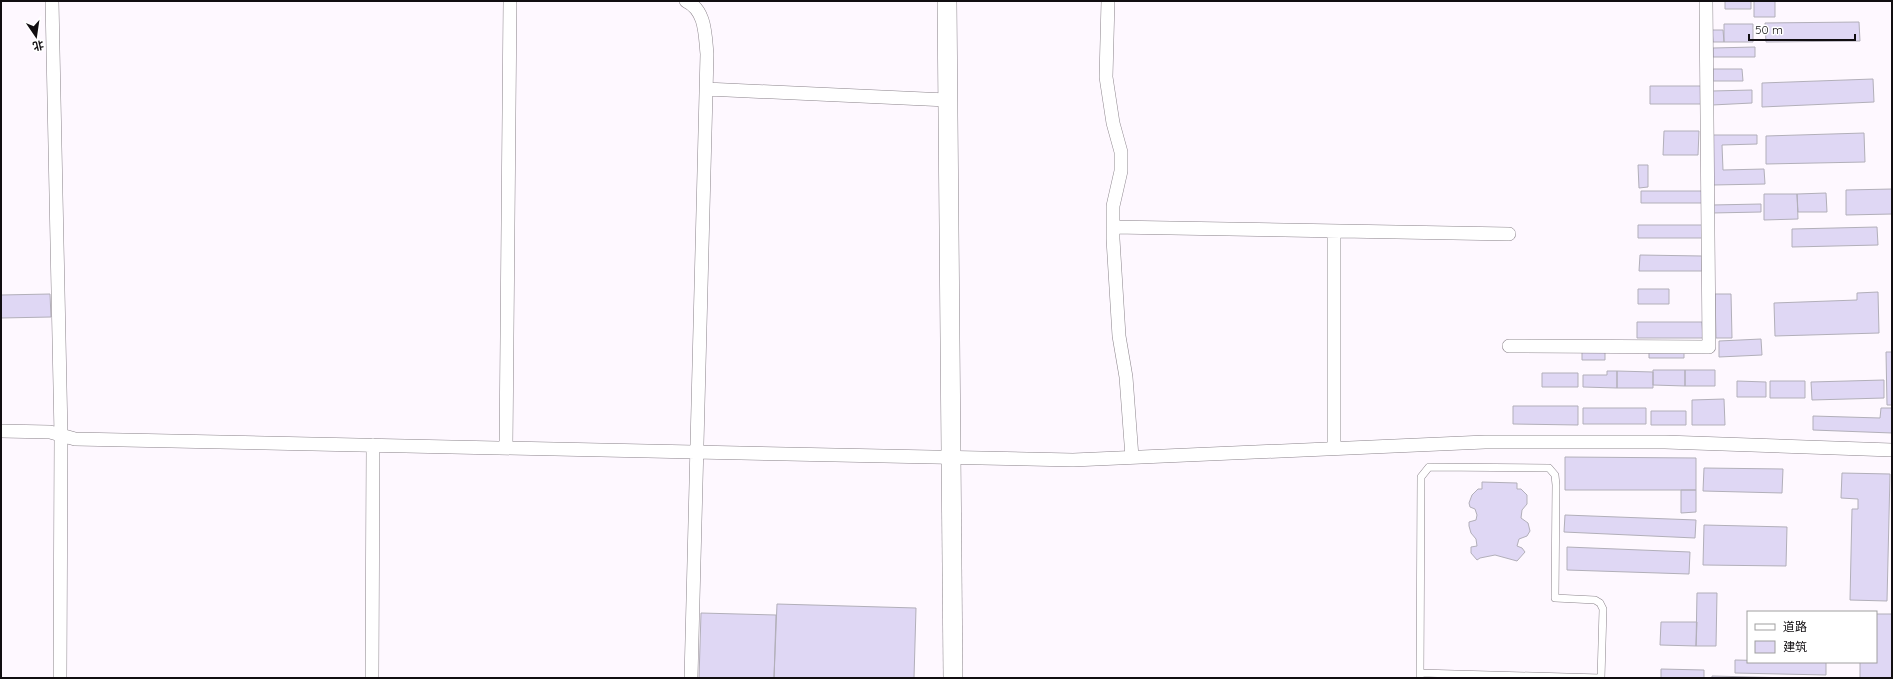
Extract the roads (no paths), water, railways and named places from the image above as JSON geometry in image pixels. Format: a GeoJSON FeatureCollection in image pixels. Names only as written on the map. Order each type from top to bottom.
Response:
{"type":"FeatureCollection","features":[{"type":"Feature","properties":{"kind":"street"},"geometry":{"type":"LineString","coordinates":[[52,1],[61,435],[60,678]]}},
{"type":"Feature","properties":{"kind":"street"},"geometry":{"type":"LineString","coordinates":[[506,448],[510,1]]}},
{"type":"Feature","properties":{"kind":"street"},"geometry":{"type":"LineString","coordinates":[[686,1],[694,5],[704,24],[707,54],[691,678]]}},
{"type":"Feature","properties":{"kind":"street"},"geometry":{"type":"LineString","coordinates":[[947,1],[953,678]]}},
{"type":"Feature","properties":{"kind":"street"},"geometry":{"type":"LineString","coordinates":[[1108,1],[1106,77],[1113,123],[1121,152],[1119,184],[1113,206],[1113,227],[1119,336],[1126,377],[1132,457]]}},
{"type":"Feature","properties":{"kind":"street"},"geometry":{"type":"LineString","coordinates":[[1509,346],[1709,347],[1706,1]]}},
{"type":"Feature","properties":{"kind":"street"},"geometry":{"type":"LineString","coordinates":[[706,89],[947,100]]}},
{"type":"Feature","properties":{"kind":"street"},"geometry":{"type":"LineString","coordinates":[[1113,227],[1509,234]]}},
{"type":"Feature","properties":{"kind":"street"},"geometry":{"type":"LineString","coordinates":[[1334,231],[1334,449]]}},
{"type":"Feature","properties":{"kind":"street"},"geometry":{"type":"LineString","coordinates":[[1,431],[50,432],[75,439],[951,456],[1073,460],[1485,442],[1619,441],[1892,450]]}},
{"type":"Feature","properties":{"kind":"street"},"geometry":{"type":"LineString","coordinates":[[372,678],[373,445]]}},
{"type":"Feature","properties":{"kind":"lane"},"geometry":{"type":"LineString","coordinates":[[1429,467],[1549,468],[1555,475],[1556,484],[1555,598],[1595,600],[1600,603],[1603,608],[1601,678],[1420,676],[1421,477],[1429,467]]}}]}
